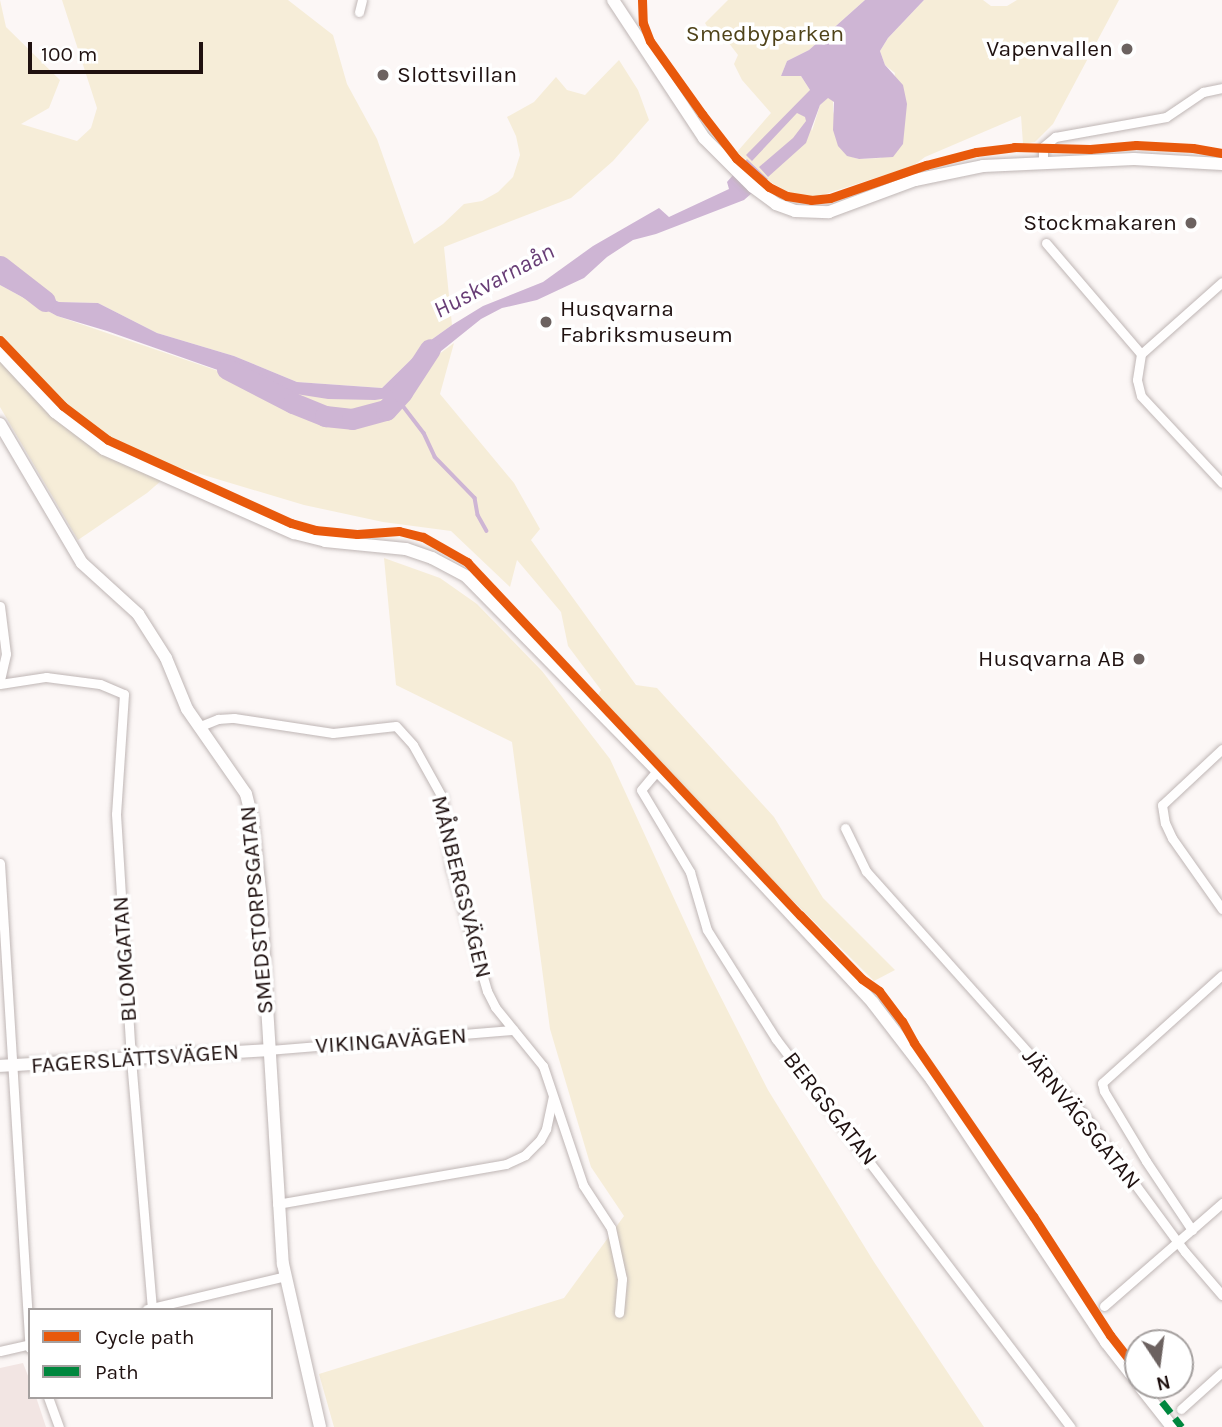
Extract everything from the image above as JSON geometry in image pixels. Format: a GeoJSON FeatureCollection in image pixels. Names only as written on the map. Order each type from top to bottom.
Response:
{"type":"FeatureCollection","features":[{"type":"Feature","properties":{"kind":"street"},"geometry":{"type":"LineString","coordinates":[[359,12],[362,0]]}},
{"type":"Feature","properties":{"kind":"street"},"geometry":{"type":"LineString","coordinates":[[616,6],[691,121],[724,159],[760,192],[787,209],[818,214],[942,173],[983,166],[1171,159],[1222,164]]}},
{"type":"Feature","properties":{"kind":"street"},"geometry":{"type":"LineString","coordinates":[[1043,163],[1043,147],[1055,137],[1166,117],[1203,92],[1222,88]]}},
{"type":"Feature","properties":{"kind":"street"},"geometry":{"type":"LineString","coordinates":[[1046,243],[1141,354]]}},
{"type":"Feature","properties":{"kind":"street"},"geometry":{"type":"LineString","coordinates":[[1222,282],[1141,354],[1137,380],[1142,396],[1222,483]]}},
{"type":"Feature","properties":{"kind":"street"},"geometry":{"type":"LineString","coordinates":[[0,353],[55,412],[104,449],[294,533],[325,541],[406,549],[432,558],[467,577],[656,772],[873,1003],[932,1080],[1098,1330],[1124,1364]]}},
{"type":"Feature","properties":{"kind":"street","name":"SMEDSTORPSGATAN"},"geometry":{"type":"LineString","coordinates":[[0,425],[82,563],[138,614],[166,658],[198,727],[246,794],[253,818],[277,1204],[285,1276],[320,1427]]}},
{"type":"Feature","properties":{"kind":"street"},"geometry":{"type":"LineString","coordinates":[[0,606],[6,654],[0,682]]}},
{"type":"Feature","properties":{"kind":"street","name":"BLOMGATAN"},"geometry":{"type":"LineString","coordinates":[[0,682],[46,677],[100,684],[124,694],[116,814],[149,1308]]}},
{"type":"Feature","properties":{"kind":"street","name":"MÅNBERGSVÄGEN"},"geometry":{"type":"LineString","coordinates":[[198,727],[234,718],[333,733],[396,726],[413,745],[442,797],[451,867],[486,991],[495,1007],[542,1066],[583,1185],[611,1228],[622,1279],[619,1313]]}},
{"type":"Feature","properties":{"kind":"street"},"geometry":{"type":"LineString","coordinates":[[1222,749],[1162,805],[1165,823],[1172,838],[1222,909]]}},
{"type":"Feature","properties":{"kind":"street","name":"BERGSGATAN"},"geometry":{"type":"LineString","coordinates":[[656,772],[641,790],[677,845],[690,872],[708,929],[776,1039],[1070,1427]]}},
{"type":"Feature","properties":{"kind":"street","name":"JÄRNVÄGSGATAN"},"geometry":{"type":"LineString","coordinates":[[845,828],[866,871],[1084,1115],[1222,1295]]}},
{"type":"Feature","properties":{"kind":"street"},"geometry":{"type":"LineString","coordinates":[[0,863],[5,1066],[28,1334]]}},
{"type":"Feature","properties":{"kind":"street"},"geometry":{"type":"LineString","coordinates":[[1192,1230],[1146,1161],[1104,1091],[1102,1083],[1222,975]]}},
{"type":"Feature","properties":{"kind":"street","name":"VIKINGAVÄGEN"},"geometry":{"type":"LineString","coordinates":[[269,1050],[513,1030]]}},
{"type":"Feature","properties":{"kind":"street","name":"FAGERSLÄTTSVÄGEN"},"geometry":{"type":"LineString","coordinates":[[5,1066],[269,1050]]}},
{"type":"Feature","properties":{"kind":"street"},"geometry":{"type":"LineString","coordinates":[[277,1204],[497,1167],[516,1160],[540,1140],[554,1095]]}},
{"type":"Feature","properties":{"kind":"street"},"geometry":{"type":"LineString","coordinates":[[1104,1306],[1222,1203]]}},
{"type":"Feature","properties":{"kind":"street"},"geometry":{"type":"LineString","coordinates":[[153,1308],[285,1276]]}},
{"type":"Feature","properties":{"kind":"street"},"geometry":{"type":"LineString","coordinates":[[0,1352],[28,1346]]}},
{"type":"Feature","properties":{"kind":"street"},"geometry":{"type":"LineString","coordinates":[[1181,1409],[1222,1372]]}},
{"type":"Feature","properties":{"kind":"street"},"geometry":{"type":"LineString","coordinates":[[49,1399],[59,1427]]}},
{"type":"Feature","properties":{"kind":"street"},"geometry":{"type":"LineString","coordinates":[[1151,1399],[1172,1427]]}},
{"type":"Feature","properties":{"kind":"shaded area"},"geometry":{"type":"Polygon","coordinates":[[[865,0],[924,0],[888,38],[880,51],[885,65],[903,85],[907,104],[903,144],[893,157],[859,159],[847,156],[838,146],[833,130],[834,102],[828,98],[820,105],[806,143],[768,177],[759,167],[793,138],[806,121],[805,117],[797,113],[752,161],[746,155],[810,90],[801,76],[781,76],[787,61],[809,50],[865,0]]]}},
{"type":"Feature","properties":{"kind":"shaded area","name":"Huskvarnaån"},"geometry":{"type":"Polygon","coordinates":[[[747,159],[768,179],[744,200],[656,234],[633,240],[607,257],[584,278],[537,300],[502,308],[481,319],[415,372],[395,397],[375,400],[328,399],[277,391],[57,316],[0,285],[0,264],[14,281],[59,302],[98,303],[157,333],[234,356],[297,382],[382,388],[431,340],[452,325],[483,306],[543,282],[593,246],[659,208],[669,217],[729,189],[727,182],[747,159]]]}},
{"type":"Feature","properties":{"kind":"shaded area"},"geometry":{"type":"Polygon","coordinates":[[[23,1363],[28,1376],[28,1399],[37,1399],[46,1427],[0,1427],[0,1368],[23,1363]]]}},
{"type":"Feature","properties":{"kind":"green space"},"geometry":{"type":"Polygon","coordinates":[[[0,0],[6,27],[60,80],[49,108],[21,124],[77,141],[91,128],[97,108],[62,0],[288,0],[333,35],[347,84],[377,139],[414,244],[443,224],[464,204],[482,201],[498,192],[513,177],[520,155],[516,136],[507,117],[534,102],[556,77],[567,90],[585,95],[619,60],[638,90],[649,120],[613,161],[571,198],[444,247],[452,325],[431,340],[382,388],[297,382],[234,356],[157,333],[98,303],[59,302],[13,281],[0,264],[0,0]]]}},
{"type":"Feature","properties":{"kind":"green space","name":"Smedbyparken"},"geometry":{"type":"Polygon","coordinates":[[[728,0],[865,0],[809,50],[787,61],[781,76],[801,76],[810,90],[808,113],[812,131],[820,105],[828,97],[833,98],[833,111],[847,155],[858,159],[881,158],[895,73],[885,65],[880,51],[888,38],[924,0],[983,0],[991,6],[1007,6],[1017,0],[1119,0],[1053,124],[1035,142],[1023,144],[1021,116],[925,157],[913,166],[816,197],[792,194],[772,183],[737,152],[771,113],[742,80],[734,64],[738,55],[725,38],[717,43],[705,23],[728,0]]]}},
{"type":"Feature","properties":{"kind":"green space"},"geometry":{"type":"Polygon","coordinates":[[[0,285],[57,316],[277,391],[395,397],[415,372],[454,343],[440,394],[514,483],[540,529],[531,540],[636,685],[657,688],[774,817],[823,898],[895,970],[874,981],[767,875],[598,695],[601,690],[568,646],[561,612],[517,560],[510,587],[451,531],[383,522],[304,505],[177,467],[147,493],[78,540],[0,407],[0,285]]]}},
{"type":"Feature","properties":{"kind":"green space"},"geometry":{"type":"Polygon","coordinates":[[[384,558],[440,578],[477,604],[542,671],[610,759],[706,968],[768,1090],[874,1262],[984,1427],[334,1427],[319,1374],[564,1298],[624,1216],[591,1167],[550,1029],[512,742],[396,685],[384,558]]]}},
{"type":"Feature","properties":{"kind":"waterway","name":"Huskvarnaån"},"geometry":{"type":"LineString","coordinates":[[0,266],[45,301]]}},
{"type":"Feature","properties":{"kind":"waterway","name":"Huskvarnaån"},"geometry":{"type":"LineString","coordinates":[[227,369],[293,403],[325,416],[352,419],[386,410],[402,392],[430,349]]}},
{"type":"Feature","properties":{"kind":"waterway"},"geometry":{"type":"LineString","coordinates":[[397,398],[424,433],[435,457],[475,498],[478,515],[487,531]]}},
{"type":"Feature","properties":{"kind":"marked path"},"geometry":{"type":"LineString","coordinates":[[1160,1399],[1182,1427]]}},
{"type":"Feature","properties":{"kind":"cycle path"},"geometry":{"type":"LineString","coordinates":[[642,0],[643,23],[650,41],[702,114],[736,158],[769,187],[787,196],[811,200],[830,198],[926,165],[976,152],[1014,147],[1090,149],[1136,145],[1193,148],[1222,153]]}},
{"type":"Feature","properties":{"kind":"cycle path"},"geometry":{"type":"LineString","coordinates":[[0,340],[63,406],[108,440],[291,523],[315,530],[357,534],[399,531],[423,537],[467,562],[800,915],[862,979],[879,991],[902,1021],[914,1043],[1124,1353]]}},
{"type":"Feature","properties":{"kind":"place","name":"Vapenvallen"},"geometry":{"type":"Point","coordinates":[1127,49]}},
{"type":"Feature","properties":{"kind":"place","name":"Slottsvillan"},"geometry":{"type":"Point","coordinates":[383,75]}},
{"type":"Feature","properties":{"kind":"place","name":"Stockmakaren"},"geometry":{"type":"Point","coordinates":[1191,223]}},
{"type":"Feature","properties":{"kind":"place","name":"Husqvarna Fabriksmuseum"},"geometry":{"type":"Point","coordinates":[546,322]}},
{"type":"Feature","properties":{"kind":"place","name":"Husqvarna AB"},"geometry":{"type":"Point","coordinates":[1139,659]}}]}
